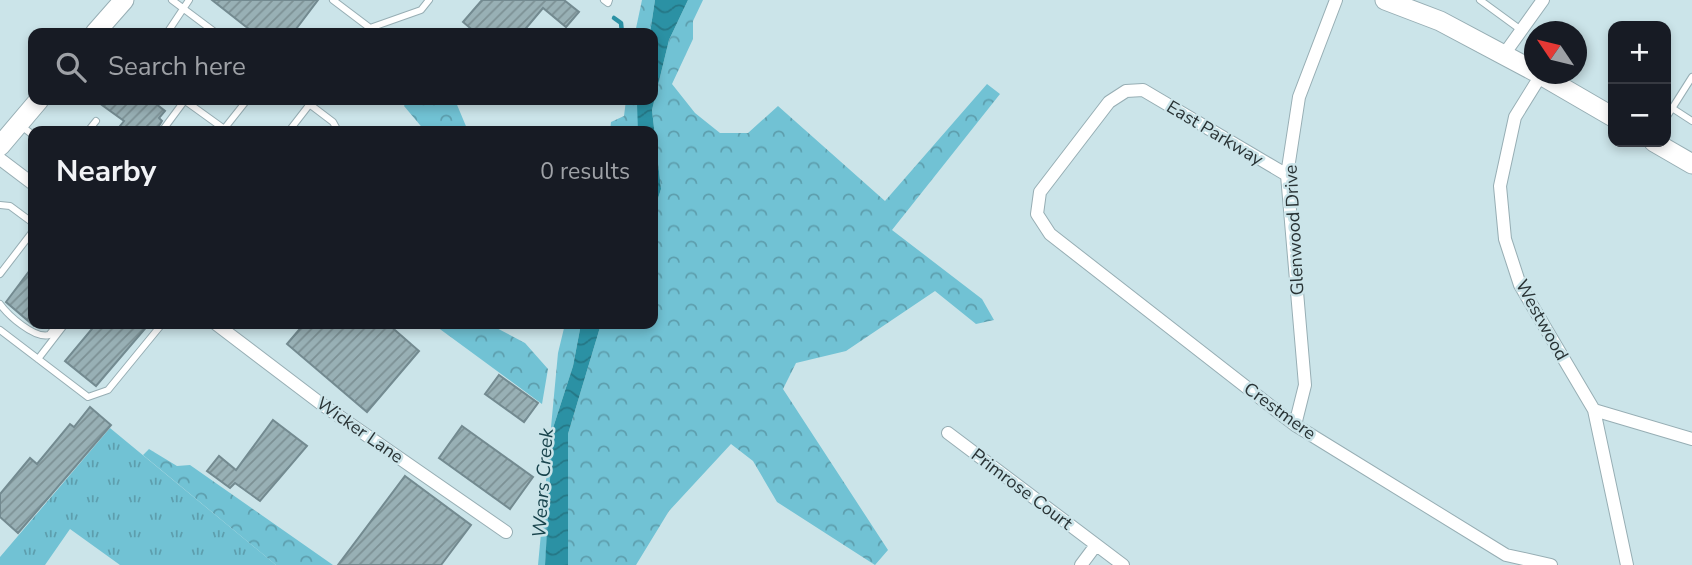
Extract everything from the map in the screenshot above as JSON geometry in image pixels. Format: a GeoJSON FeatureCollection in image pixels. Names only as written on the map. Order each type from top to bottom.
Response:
{"type":"FeatureCollection","features":[{"type":"Feature","properties":{"kind":"main road"},"geometry":{"type":"LineString","coordinates":[[100,28],[124,0]]}},
{"type":"Feature","properties":{"kind":"main road"},"geometry":{"type":"LineString","coordinates":[[1385,0],[1440,21],[1524,65]]}},
{"type":"Feature","properties":{"kind":"main road"},"geometry":{"type":"LineString","coordinates":[[1557,84],[1608,114]]}},
{"type":"Feature","properties":{"kind":"main road"},"geometry":{"type":"LineString","coordinates":[[0,146],[26,130],[37,105]]}},
{"type":"Feature","properties":{"kind":"main road"},"geometry":{"type":"LineString","coordinates":[[1663,147],[1692,164]]}},
{"type":"Feature","properties":{"kind":"street","name":"Glenwood Drive"},"geometry":{"type":"LineString","coordinates":[[1295,425],[1305,384],[1287,175],[1298,97],[1336,0]]}},
{"type":"Feature","properties":{"kind":"street"},"geometry":{"type":"LineString","coordinates":[[1505,54],[1543,0]]}},
{"type":"Feature","properties":{"kind":"street","name":"Westwood"},"geometry":{"type":"LineString","coordinates":[[1532,84],[1515,117],[1500,187],[1505,239],[1520,285],[1594,410],[1627,565]]}},
{"type":"Feature","properties":{"kind":"street","name":"East Parkway"},"geometry":{"type":"LineString","coordinates":[[1037,214],[1040,192],[1109,102],[1126,91],[1143,90],[1287,175]]}},
{"type":"Feature","properties":{"kind":"street"},"geometry":{"type":"LineString","coordinates":[[0,159],[28,180]]}},
{"type":"Feature","properties":{"kind":"street","name":"Crestmere"},"geometry":{"type":"LineString","coordinates":[[1037,214],[1050,234],[1295,425],[1506,555],[1551,565]]}},
{"type":"Feature","properties":{"kind":"street","name":"Wicker Lane"},"geometry":{"type":"LineString","coordinates":[[222,329],[320,403],[506,532]]}},
{"type":"Feature","properties":{"kind":"street"},"geometry":{"type":"LineString","coordinates":[[1594,410],[1692,439]]}},
{"type":"Feature","properties":{"kind":"street","name":"Primrose Court"},"geometry":{"type":"LineString","coordinates":[[948,433],[1123,565]]}},
{"type":"Feature","properties":{"kind":"street"},"geometry":{"type":"LineString","coordinates":[[1082,565],[1096,545]]}},
{"type":"Feature","properties":{"kind":"street"},"geometry":{"type":"LineString","coordinates":[[1614,565],[1627,565]]}},
{"type":"Feature","properties":{"kind":"lane"},"geometry":{"type":"LineString","coordinates":[[172,0],[209,28]]}},
{"type":"Feature","properties":{"kind":"lane"},"geometry":{"type":"LineString","coordinates":[[171,28],[186,10],[189,0]]}},
{"type":"Feature","properties":{"kind":"lane"},"geometry":{"type":"LineString","coordinates":[[333,0],[365,28]]}},
{"type":"Feature","properties":{"kind":"lane"},"geometry":{"type":"LineString","coordinates":[[376,28],[421,10],[429,0]]}},
{"type":"Feature","properties":{"kind":"lane"},"geometry":{"type":"LineString","coordinates":[[1480,0],[1521,30]]}},
{"type":"Feature","properties":{"kind":"lane"},"geometry":{"type":"LineString","coordinates":[[1692,77],[1672,108],[1692,121]]}},
{"type":"Feature","properties":{"kind":"lane"},"geometry":{"type":"LineString","coordinates":[[166,126],[181,105]]}},
{"type":"Feature","properties":{"kind":"lane"},"geometry":{"type":"LineString","coordinates":[[192,105],[220,126]]}},
{"type":"Feature","properties":{"kind":"lane"},"geometry":{"type":"LineString","coordinates":[[228,126],[243,105]]}},
{"type":"Feature","properties":{"kind":"lane"},"geometry":{"type":"LineString","coordinates":[[292,126],[306,105]]}},
{"type":"Feature","properties":{"kind":"lane"},"geometry":{"type":"LineString","coordinates":[[314,105],[335,126]]}},
{"type":"Feature","properties":{"kind":"lane"},"geometry":{"type":"LineString","coordinates":[[92,126],[96,121]]}},
{"type":"Feature","properties":{"kind":"lane"},"geometry":{"type":"LineString","coordinates":[[1,207],[10,206],[28,219]]}},
{"type":"Feature","properties":{"kind":"lane"},"geometry":{"type":"LineString","coordinates":[[0,274],[28,238]]}},
{"type":"Feature","properties":{"kind":"lane"},"geometry":{"type":"LineString","coordinates":[[0,304],[6,312],[28,328]]}},
{"type":"Feature","properties":{"kind":"lane"},"geometry":{"type":"LineString","coordinates":[[30,329],[40,336],[49,335],[54,329]]}},
{"type":"Feature","properties":{"kind":"lane"},"geometry":{"type":"LineString","coordinates":[[38,359],[61,329]]}},
{"type":"Feature","properties":{"kind":"lane"},"geometry":{"type":"LineString","coordinates":[[0,330],[80,393],[96,396],[108,390],[158,329]]}},
{"type":"Feature","properties":{"kind":"lane"},"geometry":{"type":"LineString","coordinates":[[0,344],[7,335]]}},
{"type":"Feature","properties":{"kind":"green space"},"geometry":{"type":"Polygon","coordinates":[[[642,0],[655,0],[651,28],[636,28],[642,0]]]}},
{"type":"Feature","properties":{"kind":"green space"},"geometry":{"type":"Polygon","coordinates":[[[688,0],[703,0],[693,21],[693,39],[672,84],[695,113],[720,133],[748,133],[778,106],[885,201],[987,84],[1000,94],[892,230],[982,299],[994,320],[976,324],[935,291],[846,351],[796,363],[783,389],[888,550],[875,565],[777,502],[753,461],[731,444],[669,511],[636,565],[568,565],[568,434],[600,329],[658,329],[658,198],[661,189],[658,126],[654,126],[652,110],[653,105],[658,105],[658,85],[669,40],[688,0]]]}},
{"type":"Feature","properties":{"kind":"green space"},"geometry":{"type":"Polygon","coordinates":[[[457,105],[466,126],[421,126],[404,106],[457,105]]]}},
{"type":"Feature","properties":{"kind":"green space"},"geometry":{"type":"Polygon","coordinates":[[[625,105],[638,105],[638,126],[611,126],[611,122],[624,116],[625,105]]]}},
{"type":"Feature","properties":{"kind":"green space"},"geometry":{"type":"Polygon","coordinates":[[[440,329],[498,329],[525,343],[548,369],[542,404],[440,329]]]}},
{"type":"Feature","properties":{"kind":"green space"},"geometry":{"type":"Polygon","coordinates":[[[564,329],[580,329],[573,366],[553,428],[545,565],[538,565],[558,353],[564,329]]]}},
{"type":"Feature","properties":{"kind":"green space"},"geometry":{"type":"Polygon","coordinates":[[[110,428],[276,565],[120,565],[70,529],[45,565],[0,565],[0,557],[110,428]]]}},
{"type":"Feature","properties":{"kind":"green space"},"geometry":{"type":"Polygon","coordinates":[[[149,449],[177,466],[190,465],[333,565],[276,565],[143,455],[149,449]]]}},
{"type":"Feature","properties":{"kind":"water"},"geometry":{"type":"Polygon","coordinates":[[[655,0],[688,0],[669,40],[658,85],[658,28],[651,28],[655,0]]]}},
{"type":"Feature","properties":{"kind":"water"},"geometry":{"type":"Polygon","coordinates":[[[637,105],[653,105],[654,126],[638,126],[637,105]]]}},
{"type":"Feature","properties":{"kind":"water"},"geometry":{"type":"Polygon","coordinates":[[[658,163],[661,189],[658,198],[658,163]]]}},
{"type":"Feature","properties":{"kind":"water"},"geometry":{"type":"Polygon","coordinates":[[[580,329],[600,329],[568,434],[568,565],[545,565],[553,428],[573,366],[580,329]]]}},
{"type":"Feature","properties":{"kind":"building"},"geometry":{"type":"Polygon","coordinates":[[[212,0],[318,0],[297,28],[248,28],[212,0]]]}},
{"type":"Feature","properties":{"kind":"building"},"geometry":{"type":"Polygon","coordinates":[[[482,0],[564,0],[579,12],[566,27],[543,8],[526,28],[470,28],[463,22],[482,0]]]}},
{"type":"Feature","properties":{"kind":"building"},"geometry":{"type":"Polygon","coordinates":[[[102,105],[157,105],[165,111],[159,118],[162,121],[159,126],[120,126],[124,121],[102,105]]]}},
{"type":"Feature","properties":{"kind":"building"},"geometry":{"type":"Polygon","coordinates":[[[28,273],[28,321],[6,302],[28,273]]]}},
{"type":"Feature","properties":{"kind":"building"},"geometry":{"type":"Polygon","coordinates":[[[92,329],[145,329],[96,386],[65,361],[92,329]]]}},
{"type":"Feature","properties":{"kind":"building"},"geometry":{"type":"Polygon","coordinates":[[[300,329],[394,329],[419,351],[367,412],[287,344],[300,329]]]}},
{"type":"Feature","properties":{"kind":"building"},"geometry":{"type":"Polygon","coordinates":[[[499,375],[538,403],[524,422],[485,394],[499,375]]]}},
{"type":"Feature","properties":{"kind":"building"},"geometry":{"type":"Polygon","coordinates":[[[90,407],[111,425],[18,533],[0,517],[0,494],[30,458],[37,464],[70,424],[74,427],[90,407]]]}},
{"type":"Feature","properties":{"kind":"building"},"geometry":{"type":"Polygon","coordinates":[[[273,420],[307,446],[260,501],[235,483],[230,488],[207,471],[219,456],[236,470],[273,420]]]}},
{"type":"Feature","properties":{"kind":"building"},"geometry":{"type":"Polygon","coordinates":[[[462,426],[533,477],[510,509],[439,458],[462,426]]]}},
{"type":"Feature","properties":{"kind":"building"},"geometry":{"type":"Polygon","coordinates":[[[405,476],[471,525],[441,565],[338,565],[405,476]]]}},
{"type":"Feature","properties":{"kind":"waterway"},"geometry":{"type":"LineString","coordinates":[[614,18],[621,23],[622,28]]}},
{"type":"Feature","properties":{"kind":"water label","name":"Wears Creek"},"geometry":{"type":"Point","coordinates":[542,483]}}]}
